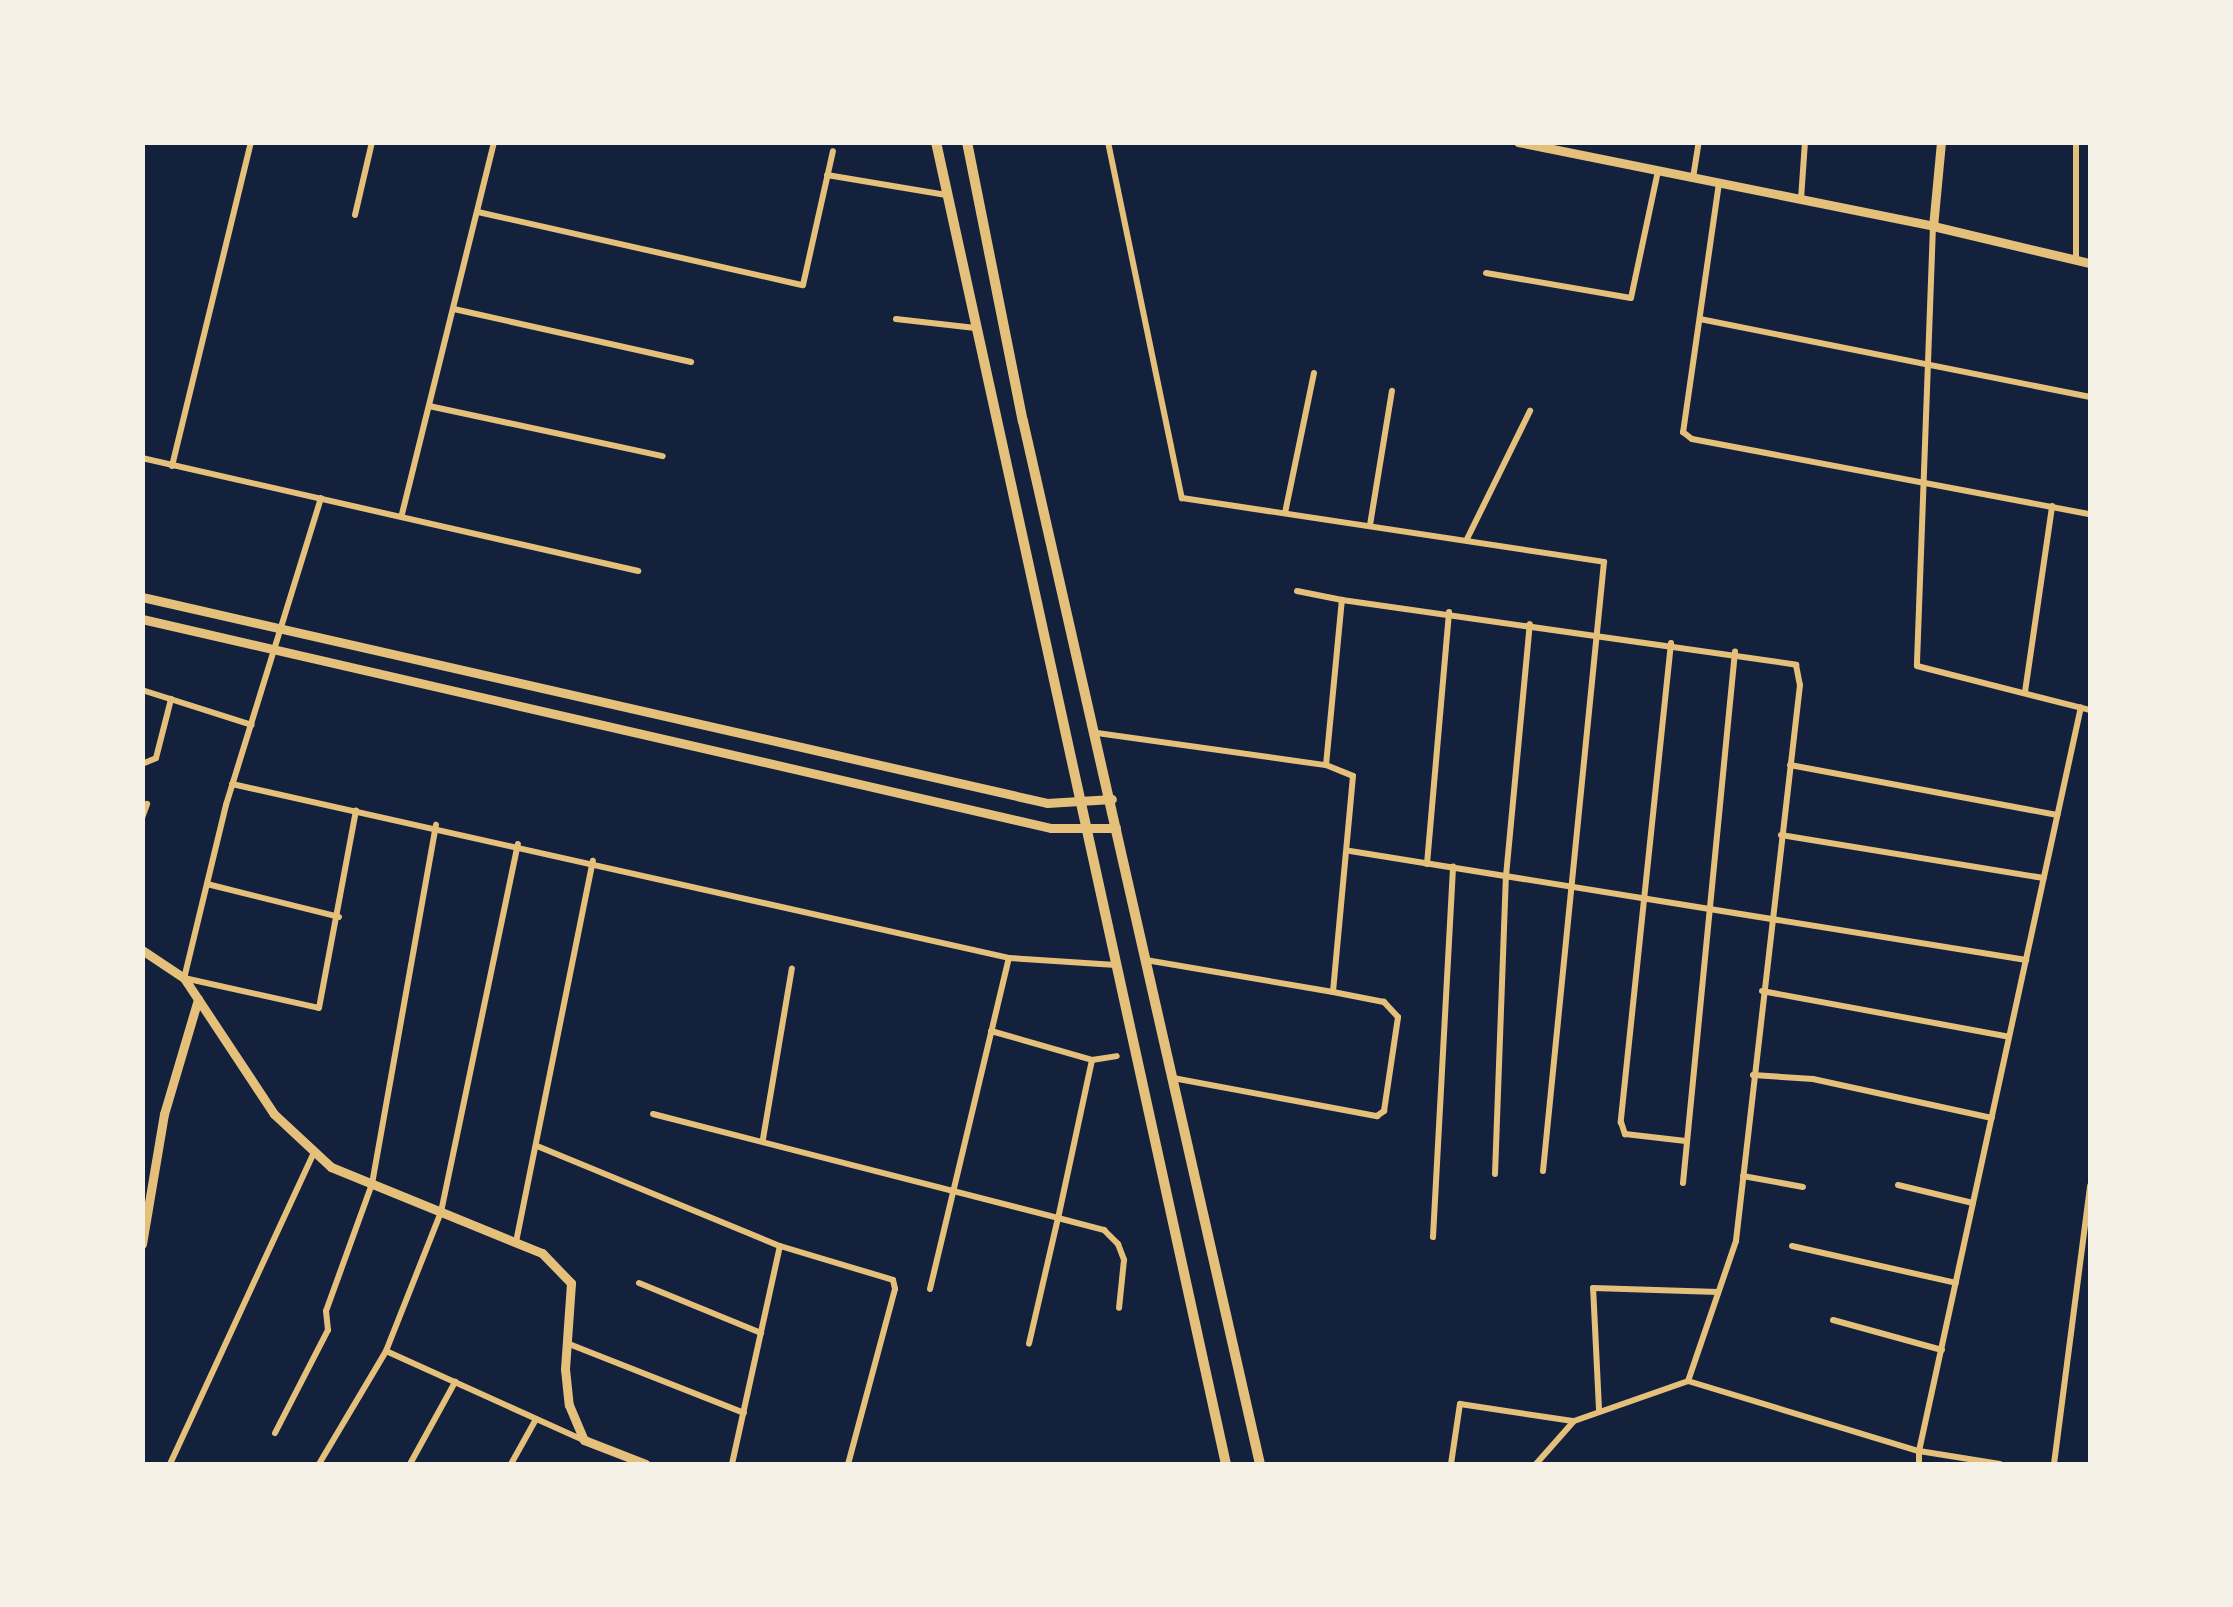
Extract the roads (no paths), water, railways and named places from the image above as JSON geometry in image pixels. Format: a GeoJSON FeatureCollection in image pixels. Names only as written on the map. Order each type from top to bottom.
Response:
{"type":"FeatureCollection","features":[{"type":"Feature","properties":{"kind":"main road"},"geometry":{"type":"LineString","coordinates":[[936,142],[1226,1464]]}},
{"type":"Feature","properties":{"kind":"main road"},"geometry":{"type":"LineString","coordinates":[[967,142],[1023,421],[1112,799],[1260,1464]]}},
{"type":"Feature","properties":{"kind":"street"},"geometry":{"type":"LineString","coordinates":[[172,466],[251,142]]}},
{"type":"Feature","properties":{"kind":"street"},"geometry":{"type":"LineString","coordinates":[[356,215],[372,142]]}},
{"type":"Feature","properties":{"kind":"street"},"geometry":{"type":"LineString","coordinates":[[402,514],[494,142]]}},
{"type":"Feature","properties":{"kind":"street"},"geometry":{"type":"LineString","coordinates":[[1108,142],[1182,498],[1601,558],[1597,634],[1543,1171]]}},
{"type":"Feature","properties":{"kind":"street"},"geometry":{"type":"LineString","coordinates":[[1518,142],[1933,226],[2090,263]]}},
{"type":"Feature","properties":{"kind":"street"},"geometry":{"type":"LineString","coordinates":[[1693,178],[1699,142]]}},
{"type":"Feature","properties":{"kind":"street"},"geometry":{"type":"LineString","coordinates":[[1801,199],[1805,142]]}},
{"type":"Feature","properties":{"kind":"street"},"geometry":{"type":"LineString","coordinates":[[1941,142],[1933,226],[1917,666],[2090,710]]}},
{"type":"Feature","properties":{"kind":"street"},"geometry":{"type":"LineString","coordinates":[[2076,142],[2076,260]]}},
{"type":"Feature","properties":{"kind":"street"},"geometry":{"type":"LineString","coordinates":[[478,212],[803,285],[833,151]]}},
{"type":"Feature","properties":{"kind":"street"},"geometry":{"type":"LineString","coordinates":[[1486,273],[1630,298],[1658,171]]}},
{"type":"Feature","properties":{"kind":"street"},"geometry":{"type":"LineString","coordinates":[[828,175],[946,195]]}},
{"type":"Feature","properties":{"kind":"street"},"geometry":{"type":"LineString","coordinates":[[1719,182],[1681,420],[1692,439],[2090,514]]}},
{"type":"Feature","properties":{"kind":"street"},"geometry":{"type":"LineString","coordinates":[[454,309],[691,362]]}},
{"type":"Feature","properties":{"kind":"street"},"geometry":{"type":"LineString","coordinates":[[896,318],[975,328]]}},
{"type":"Feature","properties":{"kind":"street"},"geometry":{"type":"LineString","coordinates":[[1700,318],[2090,398]]}},
{"type":"Feature","properties":{"kind":"street"},"geometry":{"type":"LineString","coordinates":[[1286,514],[1314,373]]}},
{"type":"Feature","properties":{"kind":"street"},"geometry":{"type":"LineString","coordinates":[[1370,525],[1392,391]]}},
{"type":"Feature","properties":{"kind":"street"},"geometry":{"type":"LineString","coordinates":[[429,406],[663,456]]}},
{"type":"Feature","properties":{"kind":"street"},"geometry":{"type":"LineString","coordinates":[[1467,539],[1530,411]]}},
{"type":"Feature","properties":{"kind":"street"},"geometry":{"type":"LineString","coordinates":[[142,458],[402,514],[638,572]]}},
{"type":"Feature","properties":{"kind":"street"},"geometry":{"type":"LineString","coordinates":[[322,498],[232,784],[184,978],[274,1114],[331,1168],[542,1253],[572,1283],[569,1405],[584,1440]]}},
{"type":"Feature","properties":{"kind":"street"},"geometry":{"type":"LineString","coordinates":[[2025,693],[2052,506]]}},
{"type":"Feature","properties":{"kind":"street"},"geometry":{"type":"LineString","coordinates":[[1297,591],[1787,660],[1799,670],[1736,1241],[1688,1381]]}},
{"type":"Feature","properties":{"kind":"street"},"geometry":{"type":"LineString","coordinates":[[142,596],[1047,804],[1080,805],[1112,799]]}},
{"type":"Feature","properties":{"kind":"street"},"geometry":{"type":"LineString","coordinates":[[1326,764],[1342,600]]}},
{"type":"Feature","properties":{"kind":"street"},"geometry":{"type":"LineString","coordinates":[[1427,864],[1449,612]]}},
{"type":"Feature","properties":{"kind":"street"},"geometry":{"type":"LineString","coordinates":[[142,619],[1050,828],[1116,828]]}},
{"type":"Feature","properties":{"kind":"street"},"geometry":{"type":"LineString","coordinates":[[1495,1174],[1506,876],[1530,624]]}},
{"type":"Feature","properties":{"kind":"street"},"geometry":{"type":"LineString","coordinates":[[1671,643],[1642,894],[1621,1126],[1624,1134],[1686,1141]]}},
{"type":"Feature","properties":{"kind":"street"},"geometry":{"type":"LineString","coordinates":[[1682,1183],[1706,905],[1735,652]]}},
{"type":"Feature","properties":{"kind":"street"},"geometry":{"type":"LineString","coordinates":[[142,690],[252,725]]}},
{"type":"Feature","properties":{"kind":"street"},"geometry":{"type":"LineString","coordinates":[[142,764],[156,758],[170,699]]}},
{"type":"Feature","properties":{"kind":"street"},"geometry":{"type":"LineString","coordinates":[[1918,1464],[2081,707]]}},
{"type":"Feature","properties":{"kind":"street"},"geometry":{"type":"LineString","coordinates":[[1097,733],[1326,764],[1354,776],[1350,851],[1333,992]]}},
{"type":"Feature","properties":{"kind":"street"},"geometry":{"type":"LineString","coordinates":[[1790,765],[2057,815]]}},
{"type":"Feature","properties":{"kind":"street"},"geometry":{"type":"LineString","coordinates":[[232,784],[436,825],[1008,958],[1117,965]]}},
{"type":"Feature","properties":{"kind":"street"},"geometry":{"type":"LineString","coordinates":[[142,818],[147,804]]}},
{"type":"Feature","properties":{"kind":"street"},"geometry":{"type":"LineString","coordinates":[[142,950],[184,978],[318,1008],[339,917],[356,810]]}},
{"type":"Feature","properties":{"kind":"street"},"geometry":{"type":"LineString","coordinates":[[275,1433],[328,1330],[326,1310],[372,1184],[436,825]]}},
{"type":"Feature","properties":{"kind":"street"},"geometry":{"type":"LineString","coordinates":[[1781,835],[2044,878]]}},
{"type":"Feature","properties":{"kind":"street"},"geometry":{"type":"LineString","coordinates":[[318,1464],[386,1351],[442,1212],[518,844]]}},
{"type":"Feature","properties":{"kind":"street"},"geometry":{"type":"LineString","coordinates":[[1350,851],[1642,894],[2026,960]]}},
{"type":"Feature","properties":{"kind":"street"},"geometry":{"type":"LineString","coordinates":[[516,1244],[593,861]]}},
{"type":"Feature","properties":{"kind":"street"},"geometry":{"type":"LineString","coordinates":[[1433,1237],[1452,868]]}},
{"type":"Feature","properties":{"kind":"street"},"geometry":{"type":"LineString","coordinates":[[207,884],[339,917]]}},
{"type":"Feature","properties":{"kind":"street"},"geometry":{"type":"LineString","coordinates":[[930,1289],[1008,958]]}},
{"type":"Feature","properties":{"kind":"street"},"geometry":{"type":"LineString","coordinates":[[1145,960],[1384,1002],[1398,1017],[1384,1111],[1377,1116],[1172,1078]]}},
{"type":"Feature","properties":{"kind":"street"},"geometry":{"type":"LineString","coordinates":[[763,1139],[792,968]]}},
{"type":"Feature","properties":{"kind":"street"},"geometry":{"type":"LineString","coordinates":[[1762,991],[2009,1037]]}},
{"type":"Feature","properties":{"kind":"street"},"geometry":{"type":"LineString","coordinates":[[142,1244],[164,1114],[198,999]]}},
{"type":"Feature","properties":{"kind":"street"},"geometry":{"type":"LineString","coordinates":[[992,1031],[1092,1060],[1117,1056]]}},
{"type":"Feature","properties":{"kind":"street"},"geometry":{"type":"LineString","coordinates":[[1029,1344],[1092,1060]]}},
{"type":"Feature","properties":{"kind":"street"},"geometry":{"type":"LineString","coordinates":[[1754,1075],[1813,1079],[1992,1118]]}},
{"type":"Feature","properties":{"kind":"street"},"geometry":{"type":"LineString","coordinates":[[653,1114],[955,1188],[1104,1230],[1118,1244],[1124,1260],[1119,1308]]}},
{"type":"Feature","properties":{"kind":"street"},"geometry":{"type":"LineString","coordinates":[[537,1146],[780,1246],[896,1283],[848,1464]]}},
{"type":"Feature","properties":{"kind":"street"},"geometry":{"type":"LineString","coordinates":[[170,1464],[314,1152]]}},
{"type":"Feature","properties":{"kind":"street"},"geometry":{"type":"LineString","coordinates":[[1743,1176],[1803,1187]]}},
{"type":"Feature","properties":{"kind":"street"},"geometry":{"type":"LineString","coordinates":[[1898,1185],[1973,1203]]}},
{"type":"Feature","properties":{"kind":"street"},"geometry":{"type":"LineString","coordinates":[[2054,1464],[2090,1185]]}},
{"type":"Feature","properties":{"kind":"street"},"geometry":{"type":"LineString","coordinates":[[732,1464],[780,1246]]}},
{"type":"Feature","properties":{"kind":"street"},"geometry":{"type":"LineString","coordinates":[[1792,1246],[1956,1282]]}},
{"type":"Feature","properties":{"kind":"street"},"geometry":{"type":"LineString","coordinates":[[639,1283],[761,1333]]}},
{"type":"Feature","properties":{"kind":"street"},"geometry":{"type":"LineString","coordinates":[[1599,1409],[1593,1288],[1718,1292]]}},
{"type":"Feature","properties":{"kind":"street"},"geometry":{"type":"LineString","coordinates":[[1833,1320],[1942,1350]]}},
{"type":"Feature","properties":{"kind":"street"},"geometry":{"type":"LineString","coordinates":[[569,1344],[744,1413]]}},
{"type":"Feature","properties":{"kind":"street"},"geometry":{"type":"LineString","coordinates":[[386,1351],[646,1464]]}},
{"type":"Feature","properties":{"kind":"street"},"geometry":{"type":"LineString","coordinates":[[1536,1464],[1574,1421],[1599,1409],[1688,1381],[1919,1451],[2000,1464]]}},
{"type":"Feature","properties":{"kind":"street"},"geometry":{"type":"LineString","coordinates":[[410,1464],[455,1382]]}},
{"type":"Feature","properties":{"kind":"street"},"geometry":{"type":"LineString","coordinates":[[1451,1464],[1460,1404],[1574,1421]]}},
{"type":"Feature","properties":{"kind":"street"},"geometry":{"type":"LineString","coordinates":[[511,1464],[536,1418]]}}]}
